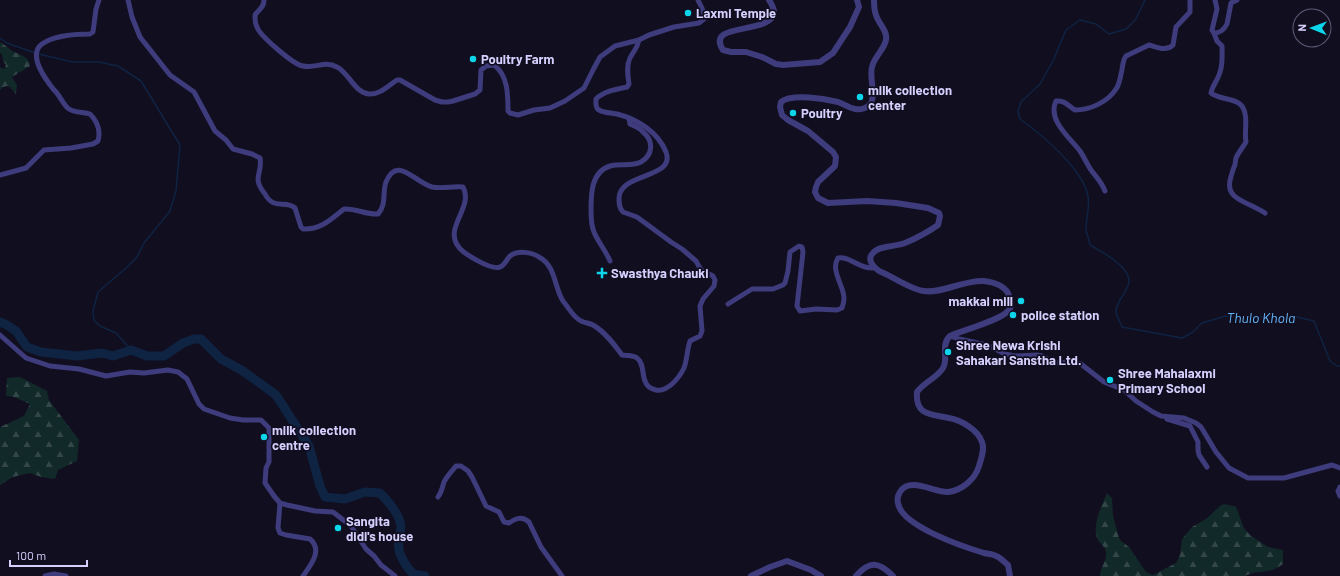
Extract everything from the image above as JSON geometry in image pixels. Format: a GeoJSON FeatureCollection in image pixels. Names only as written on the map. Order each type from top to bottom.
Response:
{"type":"FeatureCollection","features":[{"type":"Feature","properties":{"kind":"street"},"geometry":{"type":"LineString","coordinates":[[0,175],[26,168],[44,150],[71,148],[93,144],[98,141],[98,123],[90,114],[69,109],[45,77],[37,63],[37,59],[38,48],[42,44],[69,35],[90,34],[93,32],[96,9],[99,0]]}},
{"type":"Feature","properties":{"kind":"street"},"geometry":{"type":"LineString","coordinates":[[128,0],[136,29],[149,50],[170,75],[194,92],[211,126],[233,149],[252,154],[260,158],[261,163],[257,178],[260,189],[272,202],[287,204],[295,208],[303,229],[314,228],[322,225],[334,218],[344,209],[378,214],[383,206],[386,182],[389,176],[398,169],[406,172],[413,178],[429,186],[443,189],[462,187],[466,193],[465,202],[454,228],[456,244],[459,249],[486,265],[497,268],[501,267],[510,256],[515,254],[524,252],[540,257],[546,262],[551,270],[562,299],[577,318],[593,325],[612,341],[622,355],[636,357],[639,359],[647,386],[654,390],[660,390],[669,387],[684,368],[690,341],[700,336],[702,331],[700,306],[703,299],[714,286],[715,280],[712,276],[701,270],[696,262],[682,249],[670,242],[667,238],[640,219],[621,211],[619,194],[623,188],[640,177],[656,172],[666,165],[667,159],[664,149],[653,134],[641,123],[629,118],[599,110],[597,107],[596,99],[599,96],[618,88],[627,87],[629,84],[628,64],[637,48],[639,40]]}},
{"type":"Feature","properties":{"kind":"street"},"geometry":{"type":"LineString","coordinates":[[264,0],[262,7],[255,15],[256,27],[280,52],[297,65],[308,67],[324,63],[330,64],[343,72],[356,87],[369,94],[376,93],[396,80],[400,80],[435,100],[448,102],[475,94],[480,90],[481,70],[486,66],[494,65],[498,68],[504,78],[508,111],[514,114],[550,108],[565,101],[584,88],[600,57],[615,46],[639,40],[649,35],[674,27],[699,24],[704,19],[705,15],[704,10],[698,0]]}},
{"type":"Feature","properties":{"kind":"street"},"geometry":{"type":"LineString","coordinates":[[769,0],[772,4],[774,14],[769,22],[759,26],[732,30],[724,34],[720,38],[720,45],[723,50],[731,52],[746,52],[762,57],[776,64],[783,65],[820,62],[833,53],[850,27],[859,7],[857,0]]}},
{"type":"Feature","properties":{"kind":"street"},"geometry":{"type":"LineString","coordinates":[[874,0],[875,14],[885,33],[886,39],[884,46],[873,62],[871,70],[873,98],[870,104],[863,109],[856,109],[840,103],[797,98],[783,100],[780,107],[782,115],[808,131],[833,152],[836,157],[835,166],[818,182],[815,192],[818,198],[828,203],[867,201],[896,203],[928,208],[939,213],[940,216],[938,226],[934,229],[905,243],[886,247],[872,253],[870,257],[874,268],[922,291],[933,291],[963,283],[979,282],[993,283],[1005,288],[1010,299],[1010,309],[1006,313],[983,324],[950,336],[947,339],[944,348],[944,367],[917,392],[918,402],[924,412],[929,415],[955,419],[970,427],[976,433],[983,444],[977,471],[969,482],[949,492],[942,492],[916,485],[906,486],[899,494],[898,504],[907,518],[923,530],[983,553],[996,555],[1008,565],[1010,576]]}},
{"type":"Feature","properties":{"kind":"street"},"geometry":{"type":"LineString","coordinates":[[1105,191],[1101,181],[1060,128],[1055,117],[1054,106],[1056,101],[1060,100],[1066,102],[1075,110],[1085,110],[1095,106],[1111,96],[1117,88],[1126,56],[1149,45],[1166,49],[1173,45],[1176,27],[1190,12],[1190,0]]}},
{"type":"Feature","properties":{"kind":"street"},"geometry":{"type":"LineString","coordinates":[[1215,0],[1218,10],[1212,30],[1222,46],[1222,54],[1220,72],[1211,93],[1217,97],[1238,102],[1244,110],[1245,115],[1246,142],[1235,161],[1230,177],[1230,188],[1232,194],[1236,198],[1258,208],[1265,213]]}},
{"type":"Feature","properties":{"kind":"street"},"geometry":{"type":"LineString","coordinates":[[1214,33],[1220,32],[1226,27],[1231,3],[1237,0]]}},
{"type":"Feature","properties":{"kind":"street"},"geometry":{"type":"LineString","coordinates":[[610,261],[594,232],[592,224],[591,190],[600,172],[606,168],[615,165],[640,163],[649,154],[651,148],[647,136],[640,129],[630,124],[629,118]]}},
{"type":"Feature","properties":{"kind":"street"},"geometry":{"type":"LineString","coordinates":[[728,304],[752,289],[773,289],[783,285],[788,271],[790,252],[799,246],[802,247],[804,252],[797,306],[800,311],[816,309],[837,310],[842,308],[844,297],[840,287],[836,265],[838,258],[846,258],[857,265],[867,268],[874,268]]}},
{"type":"Feature","properties":{"kind":"street"},"geometry":{"type":"LineString","coordinates":[[0,335],[26,358],[50,366],[79,369],[106,376],[130,372],[144,373],[168,370],[178,372],[187,379],[199,404],[204,409],[230,418],[261,420],[269,428],[269,462],[266,468],[265,483],[267,488],[280,503],[314,511],[333,512],[351,526],[366,549],[381,565],[395,576]]}},
{"type":"Feature","properties":{"kind":"street"},"geometry":{"type":"LineString","coordinates":[[950,336],[987,345],[1005,354],[1015,356],[1037,355],[1042,356],[1054,363],[1074,362],[1081,364],[1104,382],[1124,390],[1143,406],[1166,419],[1190,426],[1198,442],[1199,455],[1207,467]]}},
{"type":"Feature","properties":{"kind":"street"},"geometry":{"type":"LineString","coordinates":[[1161,416],[1184,418],[1196,423],[1201,427],[1219,456],[1229,468],[1248,478],[1284,478],[1332,465],[1340,468]]}},
{"type":"Feature","properties":{"kind":"street"},"geometry":{"type":"LineString","coordinates":[[438,497],[442,492],[444,481],[456,466],[462,466],[472,477],[486,506],[499,512],[504,522],[509,523],[516,518],[526,519],[529,522],[541,547],[562,576]]}},
{"type":"Feature","properties":{"kind":"street"},"geometry":{"type":"LineString","coordinates":[[1340,487],[1338,491],[1340,496]]}},
{"type":"Feature","properties":{"kind":"street"},"geometry":{"type":"LineString","coordinates":[[280,503],[278,522],[280,533],[310,539],[316,547],[316,556],[303,576]]}},
{"type":"Feature","properties":{"kind":"street"},"geometry":{"type":"LineString","coordinates":[[751,576],[787,561],[811,570],[821,576]]}},
{"type":"Feature","properties":{"kind":"street"},"geometry":{"type":"LineString","coordinates":[[856,576],[867,566],[874,564],[882,566],[893,576]]}},
{"type":"Feature","properties":{"kind":"street"},"geometry":{"type":"LineString","coordinates":[[45,576],[54,574],[66,576]]}},
{"type":"Feature","properties":{"kind":"green space"},"geometry":{"type":"Polygon","coordinates":[[[0,42],[11,50],[25,57],[29,62],[30,66],[12,77],[17,85],[16,94],[10,87],[7,86],[0,90],[0,67],[4,69],[6,65],[3,61],[2,54],[0,53],[0,42]]]}},
{"type":"Feature","properties":{"kind":"green space"},"geometry":{"type":"Polygon","coordinates":[[[20,377],[47,391],[49,400],[79,440],[77,461],[58,470],[55,479],[41,477],[30,473],[13,477],[0,485],[0,427],[24,416],[30,404],[14,397],[6,396],[7,378],[20,377]]]}},
{"type":"Feature","properties":{"kind":"green space"},"geometry":{"type":"Polygon","coordinates":[[[1107,493],[1112,498],[1113,516],[1119,538],[1129,547],[1146,572],[1153,575],[1176,563],[1180,555],[1182,539],[1192,527],[1206,519],[1221,505],[1225,504],[1236,507],[1244,528],[1250,535],[1268,547],[1283,550],[1283,564],[1272,570],[1255,572],[1245,576],[1100,576],[1106,552],[1097,538],[1096,527],[1098,515],[1107,493]]]}},
{"type":"Feature","properties":{"kind":"waterway","name":"Thulo Khola"},"geometry":{"type":"LineString","coordinates":[[1145,0],[1136,19],[1126,29],[1109,34],[1096,24],[1080,20],[1066,30],[1053,61],[1040,84],[1021,102],[1018,111],[1020,119],[1060,153],[1070,164],[1085,186],[1088,196],[1086,230],[1090,245],[1106,254],[1126,271],[1129,280],[1128,285],[1116,312],[1122,327],[1182,338],[1193,332],[1202,323],[1226,316],[1256,316],[1282,319],[1297,317],[1314,321],[1330,361],[1337,366],[1340,366]]}},
{"type":"Feature","properties":{"kind":"waterway"},"geometry":{"type":"LineString","coordinates":[[0,38],[7,43],[35,53]]}},
{"type":"Feature","properties":{"kind":"waterway"},"geometry":{"type":"LineString","coordinates":[[39,54],[72,62],[99,62],[118,66],[141,81],[180,145],[176,191],[170,211],[144,243],[137,257],[98,292],[93,311],[94,320],[100,326],[116,333],[131,350]]}},
{"type":"Feature","properties":{"kind":"waterway"},"geometry":{"type":"LineString","coordinates":[[0,322],[16,331],[27,347],[41,352],[77,356],[102,353],[113,356],[131,350],[147,356],[164,356],[183,343],[194,339],[201,339],[221,359],[243,371],[276,395],[309,446],[320,486],[325,497],[345,499],[365,492],[380,493],[383,496],[399,518],[401,529],[398,545],[402,558],[413,574],[425,576]]}},
{"type":"Feature","properties":{"kind":"place","name":"Laxmi Temple"},"geometry":{"type":"Point","coordinates":[688,13]}},
{"type":"Feature","properties":{"kind":"place","name":"Poultry Farm"},"geometry":{"type":"Point","coordinates":[473,59]}},
{"type":"Feature","properties":{"kind":"place","name":"milk collection center"},"geometry":{"type":"Point","coordinates":[860,97]}},
{"type":"Feature","properties":{"kind":"place","name":"Poultry"},"geometry":{"type":"Point","coordinates":[793,113]}},
{"type":"Feature","properties":{"kind":"place","name":"Swasthya Chauki"},"geometry":{"type":"Point","coordinates":[602,273]}},
{"type":"Feature","properties":{"kind":"place","name":"makkai mill"},"geometry":{"type":"Point","coordinates":[1021,301]}},
{"type":"Feature","properties":{"kind":"place","name":"police station"},"geometry":{"type":"Point","coordinates":[1013,315]}},
{"type":"Feature","properties":{"kind":"place","name":"Shree Newa Krishi Sahakari Sanstha Ltd."},"geometry":{"type":"Point","coordinates":[948,352]}},
{"type":"Feature","properties":{"kind":"place","name":"Shree Mahalaxmi Primary School"},"geometry":{"type":"Point","coordinates":[1110,380]}},
{"type":"Feature","properties":{"kind":"place","name":"milk collection centre"},"geometry":{"type":"Point","coordinates":[264,437]}},
{"type":"Feature","properties":{"kind":"place","name":"Sangita didi's house"},"geometry":{"type":"Point","coordinates":[338,528]}}]}
